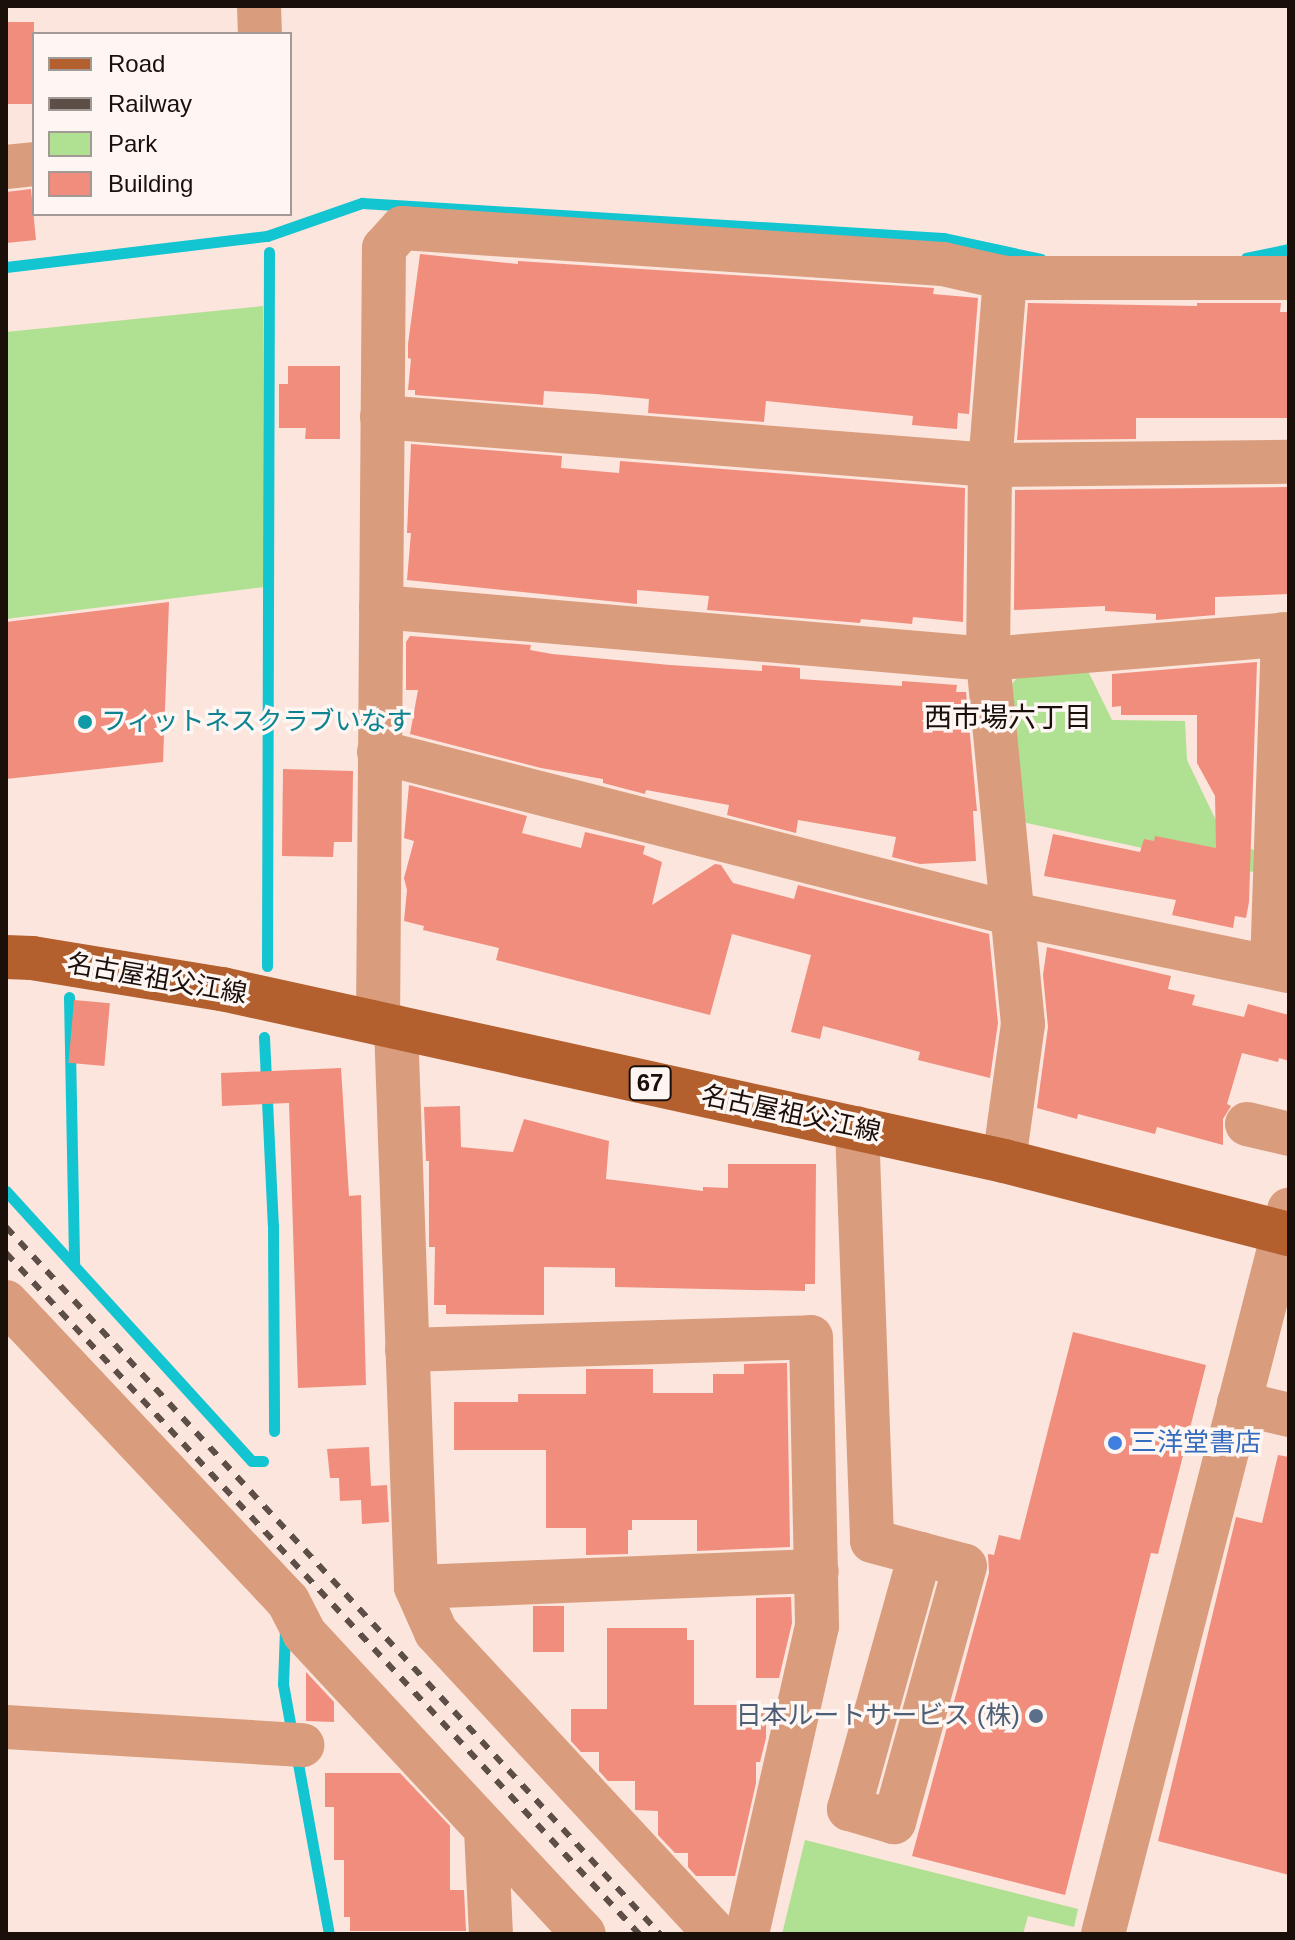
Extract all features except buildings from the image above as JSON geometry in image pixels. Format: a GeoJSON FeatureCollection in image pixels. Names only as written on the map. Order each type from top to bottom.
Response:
{"type":"FeatureCollection","features":[{"type":"Feature","properties":{"kind":"main road","name":"名古屋祖父江線"},"geometry":{"type":"LineString","coordinates":[[6,957],[32,958],[222,989],[1287,1226]]}},
{"type":"Feature","properties":{"kind":"street"},"geometry":{"type":"LineString","coordinates":[[259,6],[260,32]]}},
{"type":"Feature","properties":{"kind":"street"},"geometry":{"type":"LineString","coordinates":[[6,167],[32,164]]}},
{"type":"Feature","properties":{"kind":"street"},"geometry":{"type":"LineString","coordinates":[[716,1934],[436,1632],[416,1587],[407,1350],[387,1025],[379,752],[384,248],[402,228],[943,264],[1005,278],[1289,278]]}},
{"type":"Feature","properties":{"kind":"street"},"geometry":{"type":"LineString","coordinates":[[1004,1161],[1023,1024],[988,659],[990,465],[1005,278]]}},
{"type":"Feature","properties":{"kind":"street"},"geometry":{"type":"LineString","coordinates":[[382,417],[990,465],[1289,462]]}},
{"type":"Feature","properties":{"kind":"street"},"geometry":{"type":"LineString","coordinates":[[379,752],[1013,914],[1281,969],[1286,634],[988,659],[381,607]]}},
{"type":"Feature","properties":{"kind":"street"},"geometry":{"type":"LineString","coordinates":[[1247,1124],[1289,1134]]}},
{"type":"Feature","properties":{"kind":"street"},"geometry":{"type":"LineString","coordinates":[[857,1128],[872,1541],[965,1566],[894,1822],[849,1809],[920,1554]]}},
{"type":"Feature","properties":{"kind":"street"},"geometry":{"type":"LineString","coordinates":[[1103,1934],[1239,1403],[1275,1321],[1287,1226]]}},
{"type":"Feature","properties":{"kind":"street"},"geometry":{"type":"LineString","coordinates":[[6,1302],[288,1601],[304,1633],[584,1934]]}},
{"type":"Feature","properties":{"kind":"street"},"geometry":{"type":"LineString","coordinates":[[407,1350],[811,1337],[817,1626],[747,1934]]}},
{"type":"Feature","properties":{"kind":"street"},"geometry":{"type":"LineString","coordinates":[[1239,1403],[1289,1415]]}},
{"type":"Feature","properties":{"kind":"street"},"geometry":{"type":"LineString","coordinates":[[416,1587],[817,1571]]}},
{"type":"Feature","properties":{"kind":"street"},"geometry":{"type":"LineString","coordinates":[[6,1727],[302,1745]]}},
{"type":"Feature","properties":{"kind":"street"},"geometry":{"type":"LineString","coordinates":[[486,1829],[491,1934]]}},
{"type":"Feature","properties":{"kind":"green space"},"geometry":{"type":"Polygon","coordinates":[[[263,306],[264,587],[6,619],[6,332],[263,306]]]}},
{"type":"Feature","properties":{"kind":"green space"},"geometry":{"type":"Polygon","coordinates":[[[1088,671],[1112,720],[1185,721],[1187,760],[1223,835],[1258,852],[1258,873],[1022,822],[1006,691],[1017,678],[1088,671]]]}},
{"type":"Feature","properties":{"kind":"green space"},"geometry":{"type":"Polygon","coordinates":[[[805,1840],[1078,1909],[1074,1927],[1028,1916],[1023,1934],[782,1934],[805,1840]]]}},
{"type":"Feature","properties":{"kind":"waterway"},"geometry":{"type":"LineString","coordinates":[[6,267],[267,236],[362,203],[943,238],[1041,259]]}},
{"type":"Feature","properties":{"kind":"waterway"},"geometry":{"type":"LineString","coordinates":[[1246,258],[1289,249]]}},
{"type":"Feature","properties":{"kind":"waterway"},"geometry":{"type":"LineString","coordinates":[[267,966],[269,252]]}},
{"type":"Feature","properties":{"kind":"waterway"},"geometry":{"type":"LineString","coordinates":[[69,997],[74,1266]]}},
{"type":"Feature","properties":{"kind":"waterway"},"geometry":{"type":"LineString","coordinates":[[264,1037],[273,1225],[274,1431]]}},
{"type":"Feature","properties":{"kind":"waterway"},"geometry":{"type":"LineString","coordinates":[[6,1191],[252,1461],[263,1461]]}},
{"type":"Feature","properties":{"kind":"waterway"},"geometry":{"type":"LineString","coordinates":[[285,1630],[283,1684],[292,1734]]}},
{"type":"Feature","properties":{"kind":"waterway"},"geometry":{"type":"LineString","coordinates":[[297,1758],[329,1934]]}},
{"type":"Feature","properties":{"kind":"railway"},"geometry":{"type":"LineString","coordinates":[[6,1227],[660,1934]]}},
{"type":"Feature","properties":{"kind":"railway"},"geometry":{"type":"LineString","coordinates":[[6,1253],[639,1934]]}},
{"type":"Feature","properties":{"kind":"place","name":"フィットネスクラブいなす"},"geometry":{"type":"Point","coordinates":[85,722]}},
{"type":"Feature","properties":{"kind":"place","name":"三洋堂書店"},"geometry":{"type":"Point","coordinates":[1115,1443]}},
{"type":"Feature","properties":{"kind":"place","name":"日本ルートサービス (株)"},"geometry":{"type":"Point","coordinates":[1036,1716]}},
{"type":"Feature","properties":{"kind":"district","name":"西市場六丁目"},"geometry":{"type":"Point","coordinates":[1008,718]}}]}
